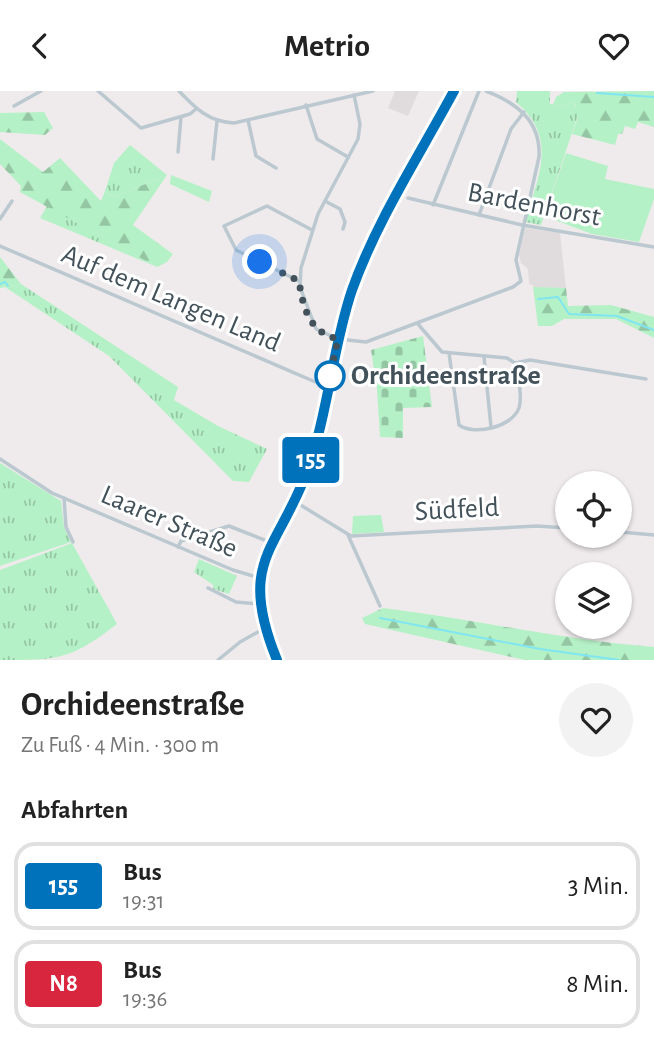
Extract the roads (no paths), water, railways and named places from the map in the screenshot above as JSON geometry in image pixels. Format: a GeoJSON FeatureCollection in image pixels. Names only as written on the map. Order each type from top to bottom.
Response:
{"type":"FeatureCollection","features":[{"type":"Feature","properties":{"kind":"main road"},"geometry":{"type":"LineString","coordinates":[[277,660],[259,604],[260,578],[272,543],[312,458],[338,339],[353,289],[371,245],[454,91]]}},
{"type":"Feature","properties":{"kind":"street"},"geometry":{"type":"LineString","coordinates":[[14,106],[41,91]]}},
{"type":"Feature","properties":{"kind":"street"},"geometry":{"type":"LineString","coordinates":[[98,91],[138,127],[181,117],[196,109]]}},
{"type":"Feature","properties":{"kind":"street"},"geometry":{"type":"LineString","coordinates":[[178,91],[196,109],[217,121],[248,120],[373,91]]}},
{"type":"Feature","properties":{"kind":"street"},"geometry":{"type":"LineString","coordinates":[[433,205],[479,91]]}},
{"type":"Feature","properties":{"kind":"street"},"geometry":{"type":"LineString","coordinates":[[354,95],[360,128],[312,230],[299,281],[312,324],[325,335],[366,342],[518,285],[522,276],[516,260],[540,150],[537,132],[524,112],[486,91]]}},
{"type":"Feature","properties":{"kind":"street"},"geometry":{"type":"LineString","coordinates":[[306,105],[317,139],[348,157]]}},
{"type":"Feature","properties":{"kind":"street"},"geometry":{"type":"LineString","coordinates":[[479,215],[511,129],[524,112]]}},
{"type":"Feature","properties":{"kind":"street"},"geometry":{"type":"LineString","coordinates":[[178,152],[181,117]]}},
{"type":"Feature","properties":{"kind":"street"},"geometry":{"type":"LineString","coordinates":[[248,120],[256,156],[276,168]]}},
{"type":"Feature","properties":{"kind":"street"},"geometry":{"type":"LineString","coordinates":[[214,159],[217,121]]}},
{"type":"Feature","properties":{"kind":"street","name":"Bardenhorst"},"geometry":{"type":"LineString","coordinates":[[408,198],[522,225],[654,247]]}},
{"type":"Feature","properties":{"kind":"street"},"geometry":{"type":"LineString","coordinates":[[0,219],[12,201]]}},
{"type":"Feature","properties":{"kind":"street"},"geometry":{"type":"LineString","coordinates":[[325,201],[340,209],[345,222],[344,229]]}},
{"type":"Feature","properties":{"kind":"street"},"geometry":{"type":"LineString","coordinates":[[299,281],[236,250],[224,226],[267,206],[312,230]]}},
{"type":"Feature","properties":{"kind":"street","name":"Auf dem Langen Land"},"geometry":{"type":"LineString","coordinates":[[0,246],[327,387]]}},
{"type":"Feature","properties":{"kind":"street"},"geometry":{"type":"LineString","coordinates":[[418,324],[437,348],[449,353],[507,358],[515,363],[530,359],[646,379]]}},
{"type":"Feature","properties":{"kind":"street"},"geometry":{"type":"LineString","coordinates":[[449,353],[457,421],[469,430],[491,428],[504,422],[519,408],[515,363]]}},
{"type":"Feature","properties":{"kind":"street"},"geometry":{"type":"LineString","coordinates":[[484,357],[491,428]]}},
{"type":"Feature","properties":{"kind":"street","name":"Laarer Straße"},"geometry":{"type":"LineString","coordinates":[[0,459],[64,498],[178,547],[260,578]]}},
{"type":"Feature","properties":{"kind":"street","name":"Laarer Straße"},"geometry":{"type":"LineString","coordinates":[[64,498],[66,527],[73,542]]}},
{"type":"Feature","properties":{"kind":"street"},"geometry":{"type":"LineString","coordinates":[[294,501],[348,535],[380,605]]}},
{"type":"Feature","properties":{"kind":"street"},"geometry":{"type":"LineString","coordinates":[[178,547],[181,541],[226,526],[243,529],[272,543]]}},
{"type":"Feature","properties":{"kind":"street","name":"Südfeld"},"geometry":{"type":"LineString","coordinates":[[348,535],[555,527]]}},
{"type":"Feature","properties":{"kind":"street"},"geometry":{"type":"LineString","coordinates":[[632,533],[654,535]]}},
{"type":"Feature","properties":{"kind":"street"},"geometry":{"type":"LineString","coordinates":[[208,588],[236,602],[259,604]]}},
{"type":"Feature","properties":{"kind":"street"},"geometry":{"type":"LineString","coordinates":[[218,660],[240,642],[265,628]]}},
{"type":"Feature","properties":{"kind":"waterway"},"geometry":{"type":"LineString","coordinates":[[597,93],[654,97]]}},
{"type":"Feature","properties":{"kind":"waterway"},"geometry":{"type":"LineString","coordinates":[[0,284],[5,282],[8,286]]}},
{"type":"Feature","properties":{"kind":"waterway"},"geometry":{"type":"LineString","coordinates":[[538,299],[558,297],[569,314],[617,316],[654,330]]}},
{"type":"Feature","properties":{"kind":"waterway"},"geometry":{"type":"LineString","coordinates":[[380,618],[540,649],[619,660]]}},
{"type":"Feature","properties":{"kind":"place","name":"Orchideenstraße"},"geometry":{"type":"Point","coordinates":[330,376]}}]}
